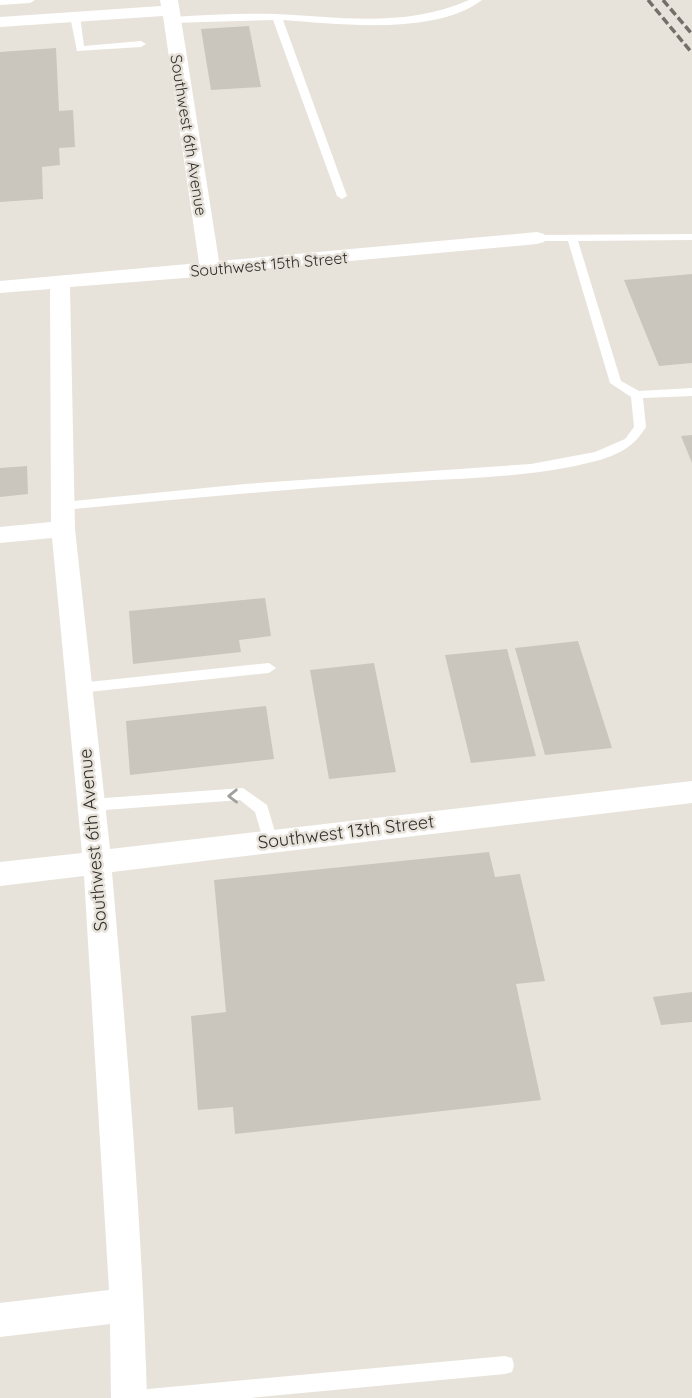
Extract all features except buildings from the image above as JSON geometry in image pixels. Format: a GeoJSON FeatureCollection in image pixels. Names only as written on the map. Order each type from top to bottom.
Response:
{"type":"FeatureCollection","features":[{"type":"Feature","properties":{"kind":"street"},"geometry":{"type":"LineString","coordinates":[[0,22],[171,10]]}},
{"type":"Feature","properties":{"kind":"street","name":"Southwest 6th Avenue"},"geometry":{"type":"LineString","coordinates":[[171,10],[210,270]]}},
{"type":"Feature","properties":{"kind":"street","name":"Southwest 15th Street"},"geometry":{"type":"LineString","coordinates":[[0,287],[537,239]]}},
{"type":"Feature","properties":{"kind":"street","name":"Southwest 6th Avenue"},"geometry":{"type":"LineString","coordinates":[[60,282],[63,518],[97,864],[113,1067],[127,1305],[129,1398]]}},
{"type":"Feature","properties":{"kind":"street"},"geometry":{"type":"LineString","coordinates":[[0,535],[63,518]]}},
{"type":"Feature","properties":{"kind":"street","name":"Southwest 13th Street"},"geometry":{"type":"LineString","coordinates":[[0,874],[692,792]]}},
{"type":"Feature","properties":{"kind":"street"},"geometry":{"type":"LineString","coordinates":[[0,1320],[127,1305]]}},
{"type":"Feature","properties":{"kind":"lane"},"geometry":{"type":"LineString","coordinates":[[0,2],[28,0]]}},
{"type":"Feature","properties":{"kind":"lane"},"geometry":{"type":"LineString","coordinates":[[171,10],[338,21],[407,19],[453,12],[477,0]]}},
{"type":"Feature","properties":{"kind":"lane"},"geometry":{"type":"LineString","coordinates":[[75,16],[80,49],[141,44]]}},
{"type":"Feature","properties":{"kind":"lane"},"geometry":{"type":"LineString","coordinates":[[277,18],[342,196]]}},
{"type":"Feature","properties":{"kind":"lane"},"geometry":{"type":"LineString","coordinates":[[537,239],[692,237]]}},
{"type":"Feature","properties":{"kind":"lane"},"geometry":{"type":"LineString","coordinates":[[572,238],[616,383],[637,395],[692,392]]}},
{"type":"Feature","properties":{"kind":"lane"},"geometry":{"type":"LineString","coordinates":[[63,518],[245,488],[531,468],[598,456],[629,442],[640,427],[637,395]]}},
{"type":"Feature","properties":{"kind":"lane"},"geometry":{"type":"LineString","coordinates":[[79,688],[269,667]]}},
{"type":"Feature","properties":{"kind":"lane"},"geometry":{"type":"LineString","coordinates":[[91,805],[243,794],[262,809],[270,842]]}},
{"type":"Feature","properties":{"kind":"lane"},"geometry":{"type":"LineString","coordinates":[[148,1398],[505,1365]]}},
{"type":"Feature","properties":{"kind":"railway"},"geometry":{"type":"LineString","coordinates":[[648,0],[692,53]]}},
{"type":"Feature","properties":{"kind":"railway"},"geometry":{"type":"LineString","coordinates":[[663,0],[692,34]]}}]}
